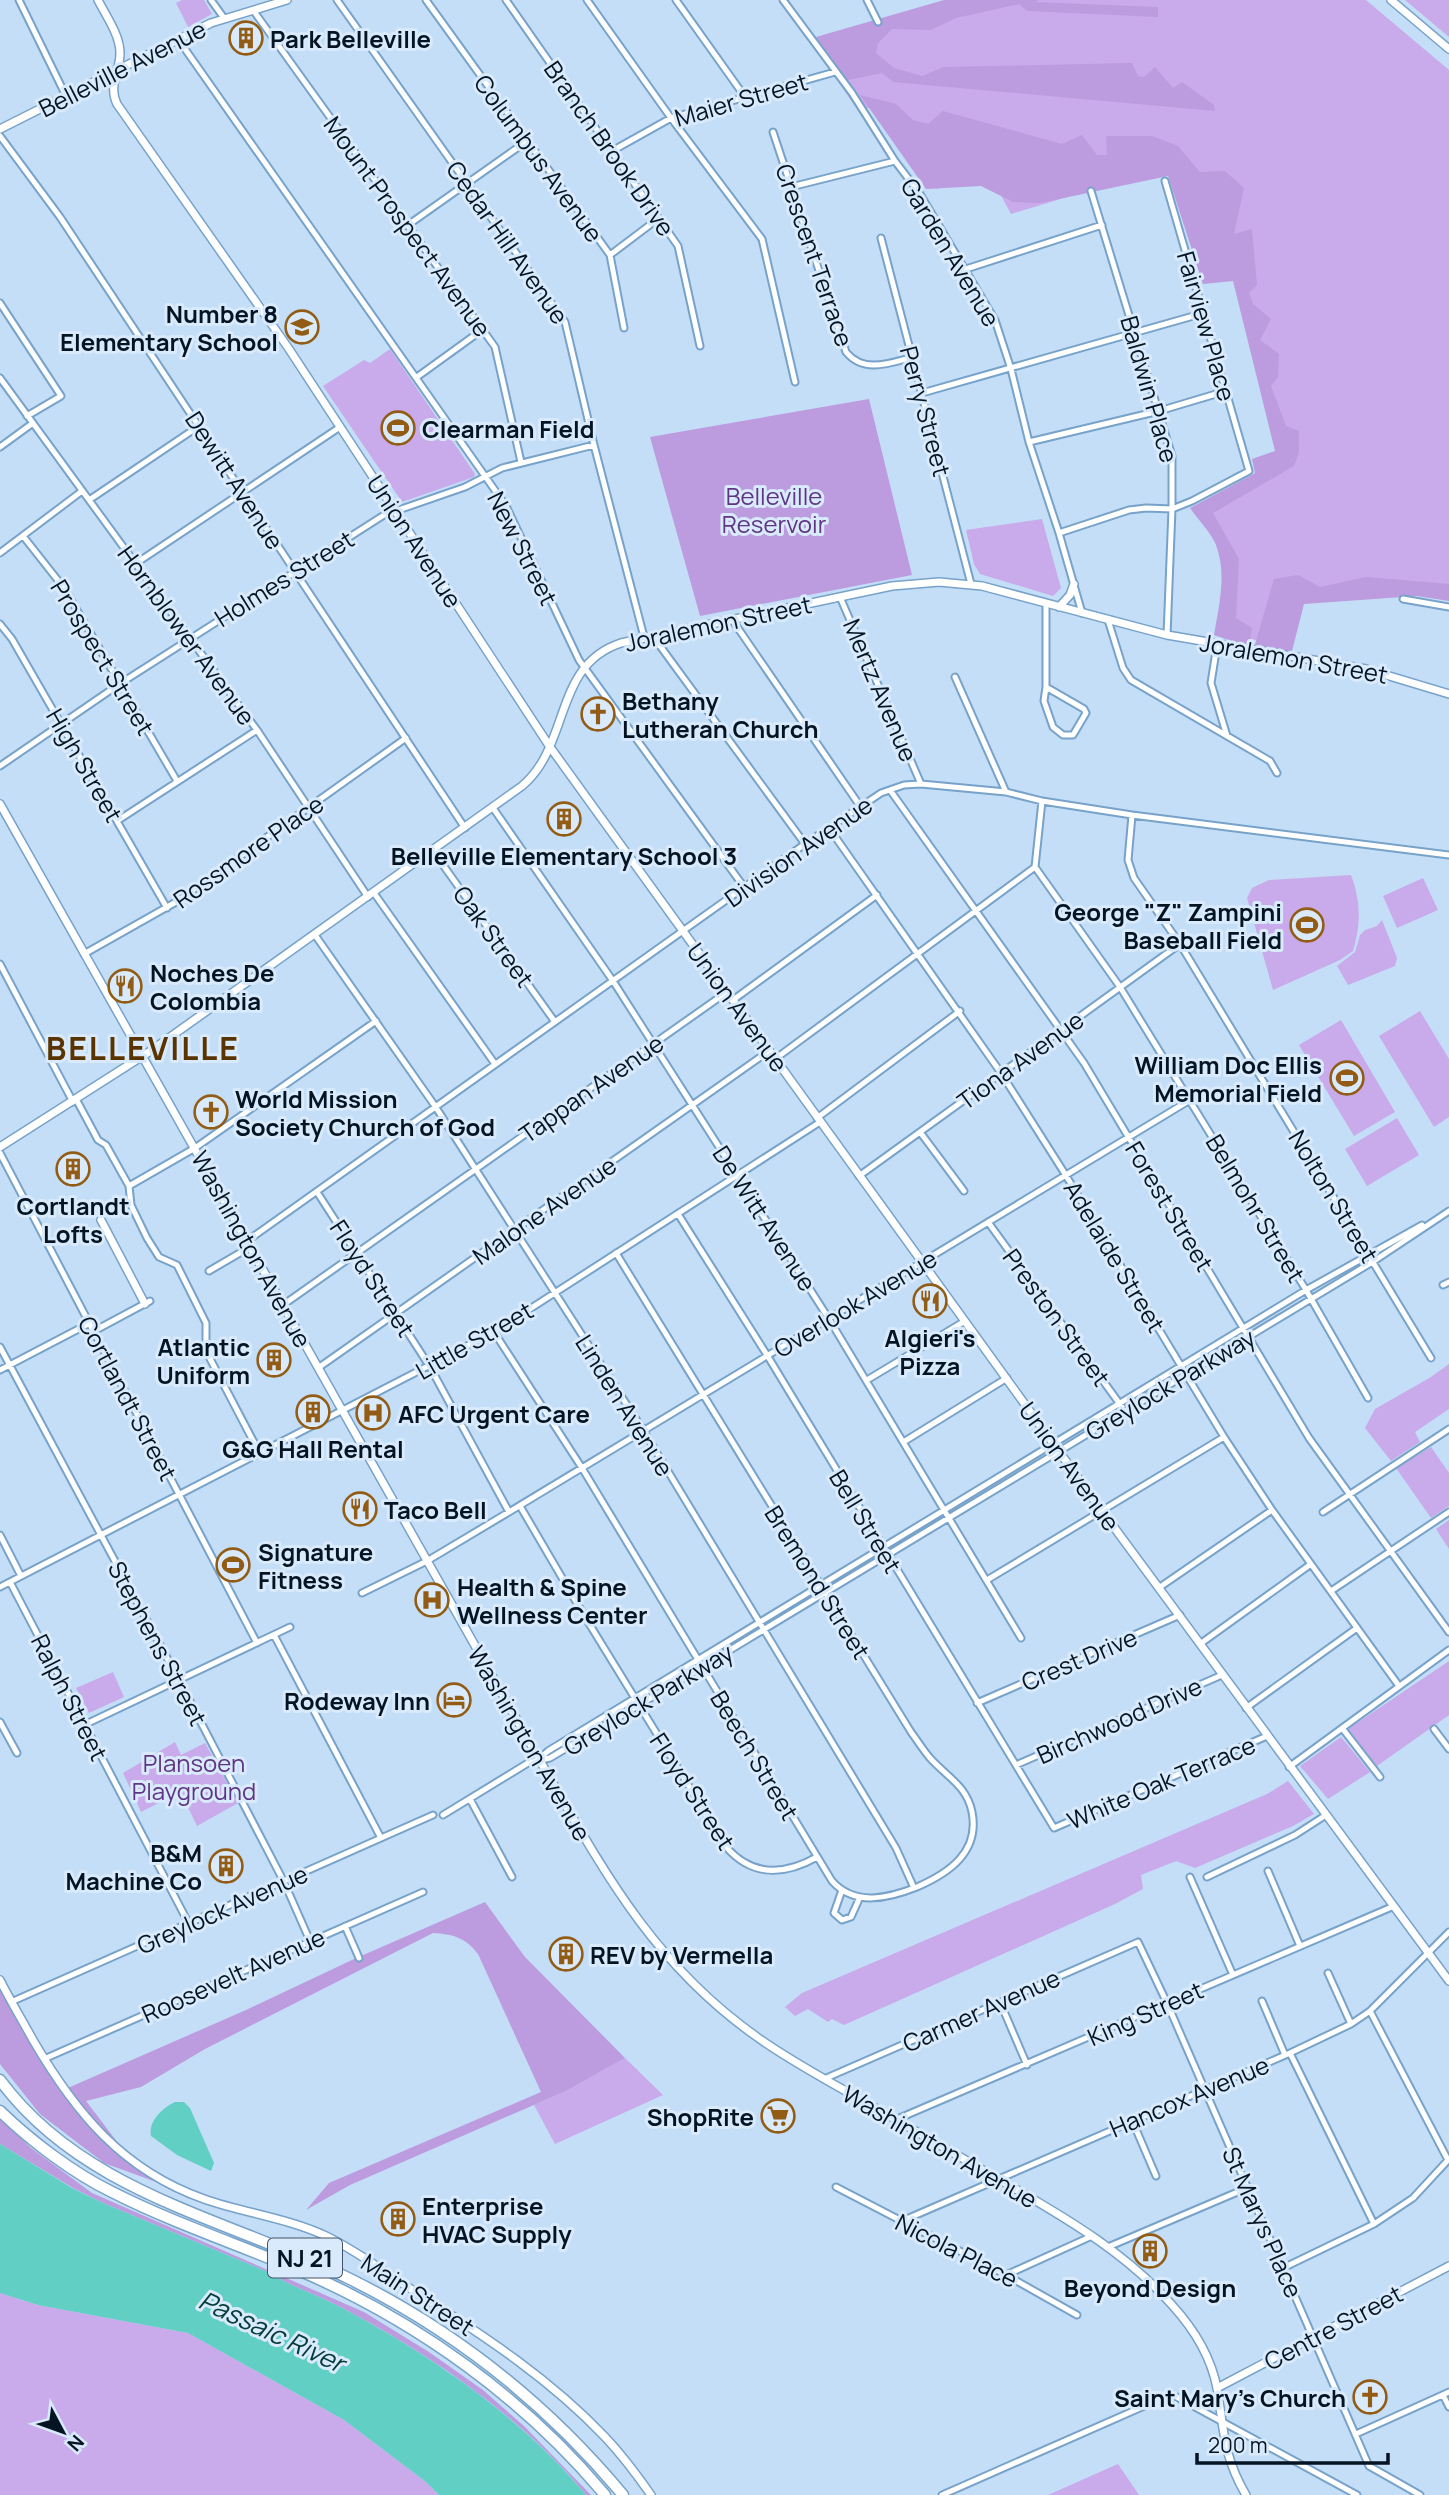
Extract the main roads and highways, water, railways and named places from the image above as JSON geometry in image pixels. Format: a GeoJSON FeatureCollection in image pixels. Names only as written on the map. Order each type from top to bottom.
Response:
{"type":"FeatureCollection","features":[{"type":"Feature","properties":{"kind":"highway","name":"NJ 21"},"geometry":{"type":"LineString","coordinates":[[0,2080],[49,2133],[75,2154],[110,2175],[330,2269],[433,2326],[491,2367],[537,2405],[623,2495]]}},
{"type":"Feature","properties":{"kind":"highway","name":"NJ 21"},"geometry":{"type":"LineString","coordinates":[[0,2102],[40,2144],[81,2175],[110,2192],[324,2281],[406,2326],[464,2364],[519,2408],[553,2439],[605,2495]]}},
{"type":"Feature","properties":{"kind":"highway"},"geometry":{"type":"LineString","coordinates":[[0,2111],[40,2144]]}},
{"type":"Feature","properties":{"kind":"water"},"geometry":{"type":"Polygon","coordinates":[[[175,2102],[184,2102],[190,2108],[214,2163],[211,2171],[177,2155],[151,2136],[157,2116],[175,2102]]]}},
{"type":"Feature","properties":{"kind":"water","name":"Passaic River"},"geometry":{"type":"Polygon","coordinates":[[[0,2144],[72,2188],[268,2272],[373,2325],[440,2366],[504,2414],[534,2440],[586,2495],[439,2495],[426,2482],[344,2420],[188,2333],[38,2305],[0,2293],[0,2144]]]}},
{"type":"Feature","properties":{"kind":"place","name":"Park Belleville"},"geometry":{"type":"Point","coordinates":[246,38]}},
{"type":"Feature","properties":{"kind":"place","name":"Number 8 Elementary School"},"geometry":{"type":"Point","coordinates":[302,327]}},
{"type":"Feature","properties":{"kind":"place","name":"Clearman Field"},"geometry":{"type":"Point","coordinates":[398,428]}},
{"type":"Feature","properties":{"kind":"place","name":"Bethany Lutheran Church"},"geometry":{"type":"Point","coordinates":[598,714]}},
{"type":"Feature","properties":{"kind":"place","name":"Belleville Elementary School 3"},"geometry":{"type":"Point","coordinates":[564,819]}},
{"type":"Feature","properties":{"kind":"place","name":"George \"Z\" Zampini Baseball Field"},"geometry":{"type":"Point","coordinates":[1307,925]}},
{"type":"Feature","properties":{"kind":"place","name":"Noches De Colombia"},"geometry":{"type":"Point","coordinates":[125,986]}},
{"type":"Feature","properties":{"kind":"place","name":"William Doc Ellis Memorial Field"},"geometry":{"type":"Point","coordinates":[1347,1078]}},
{"type":"Feature","properties":{"kind":"place","name":"World Mission Society Church of God"},"geometry":{"type":"Point","coordinates":[211,1112]}},
{"type":"Feature","properties":{"kind":"place","name":"Cortlandt Lofts"},"geometry":{"type":"Point","coordinates":[73,1169]}},
{"type":"Feature","properties":{"kind":"place","name":"Algieri's Pizza"},"geometry":{"type":"Point","coordinates":[930,1301]}},
{"type":"Feature","properties":{"kind":"place","name":"Atlantic Uniform"},"geometry":{"type":"Point","coordinates":[274,1360]}},
{"type":"Feature","properties":{"kind":"place","name":"G&G Hall Rental"},"geometry":{"type":"Point","coordinates":[313,1412]}},
{"type":"Feature","properties":{"kind":"place","name":"AFC Urgent Care"},"geometry":{"type":"Point","coordinates":[373,1413]}},
{"type":"Feature","properties":{"kind":"place","name":"Taco Bell"},"geometry":{"type":"Point","coordinates":[360,1509]}},
{"type":"Feature","properties":{"kind":"place","name":"Signature Fitness"},"geometry":{"type":"Point","coordinates":[233,1565]}},
{"type":"Feature","properties":{"kind":"place","name":"Health & Spine Wellness Center"},"geometry":{"type":"Point","coordinates":[432,1600]}},
{"type":"Feature","properties":{"kind":"place","name":"Rodeway Inn"},"geometry":{"type":"Point","coordinates":[454,1700]}},
{"type":"Feature","properties":{"kind":"place","name":"B&M Machine Co"},"geometry":{"type":"Point","coordinates":[226,1866]}},
{"type":"Feature","properties":{"kind":"place","name":"REV by Vermella"},"geometry":{"type":"Point","coordinates":[566,1954]}},
{"type":"Feature","properties":{"kind":"place","name":"ShopRite"},"geometry":{"type":"Point","coordinates":[778,2116]}},
{"type":"Feature","properties":{"kind":"place","name":"Enterprise HVAC Supply"},"geometry":{"type":"Point","coordinates":[398,2219]}},
{"type":"Feature","properties":{"kind":"place","name":"Beyond Design"},"geometry":{"type":"Point","coordinates":[1150,2251]}},
{"type":"Feature","properties":{"kind":"place","name":"Saint Mary's Church"},"geometry":{"type":"Point","coordinates":[1370,2397]}},
{"type":"Feature","properties":{"kind":"district","name":"BELLEVILLE"},"geometry":{"type":"Point","coordinates":[143,1048]}},
{"type":"Feature","properties":{"kind":"park label","name":"Belleville Reservoir"},"geometry":{"type":"Point","coordinates":[774,509]}},
{"type":"Feature","properties":{"kind":"park label","name":"Plansoen Playground"},"geometry":{"type":"Point","coordinates":[194,1776]}}]}
